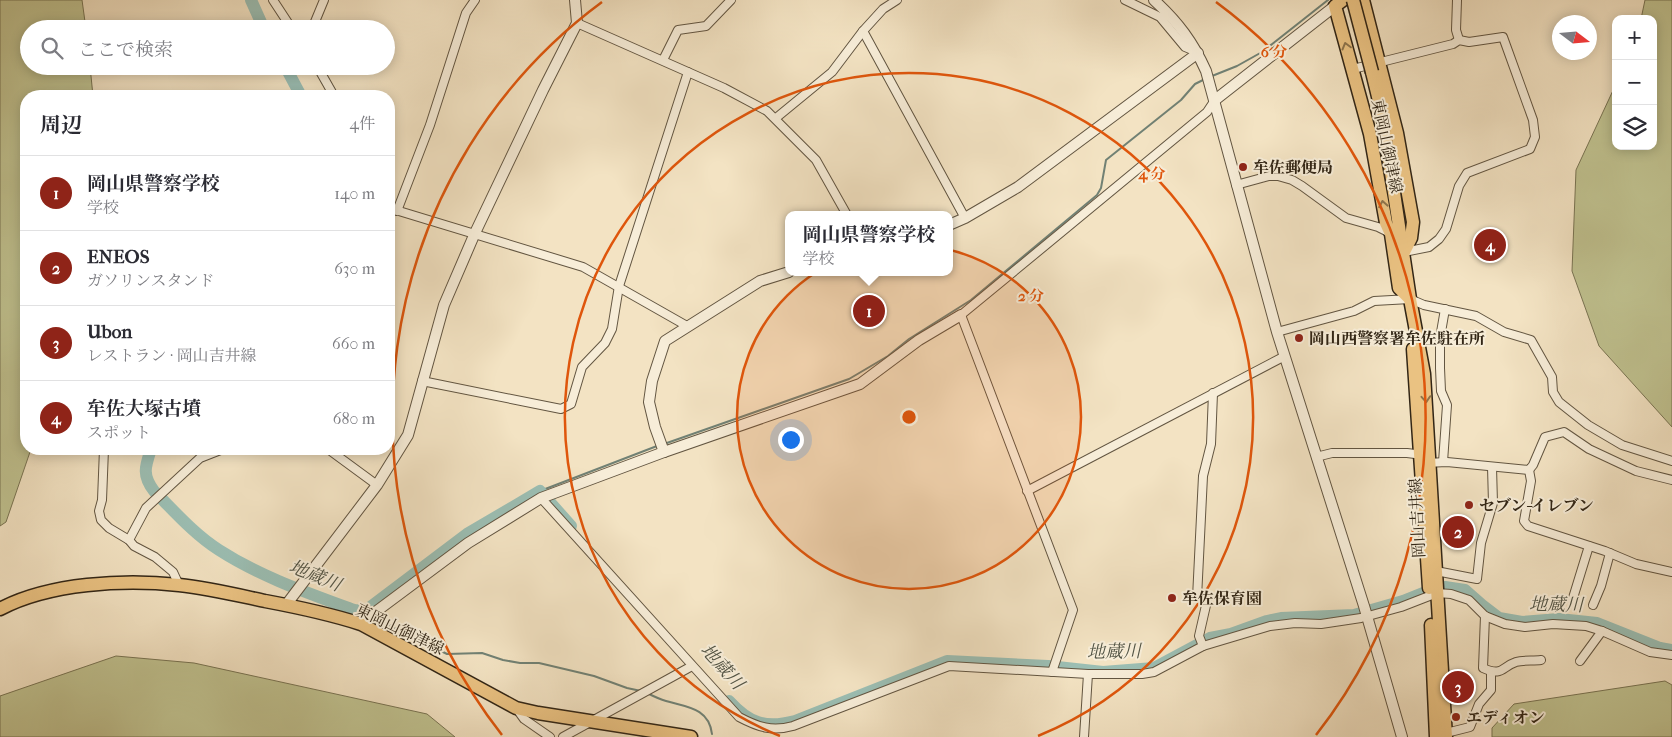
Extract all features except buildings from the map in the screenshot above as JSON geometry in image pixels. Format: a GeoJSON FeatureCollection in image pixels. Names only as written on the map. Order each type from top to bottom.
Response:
{"type":"FeatureCollection","features":[{"type":"Feature","properties":{"kind":"main road","name":"岡山吉井線"},"geometry":{"type":"LineString","coordinates":[[1353,0],[1382,113],[1396,232],[1404,252],[1410,299],[1424,374],[1433,595],[1443,736]]}},
{"type":"Feature","properties":{"kind":"main road","name":"東岡山御津線"},"geometry":{"type":"LineString","coordinates":[[1363,0],[1397,133],[1413,222],[1411,238],[1404,252]]}},
{"type":"Feature","properties":{"kind":"main road","name":"東岡山御津線"},"geometry":{"type":"LineString","coordinates":[[1339,3],[1353,69],[1370,134],[1386,223],[1396,232],[1399,288],[1410,299]]}},
{"type":"Feature","properties":{"kind":"main road","name":"岡山吉井線"},"geometry":{"type":"LineString","coordinates":[[1428,460],[1436,571],[1433,595]]}},
{"type":"Feature","properties":{"kind":"main road","name":"東岡山御津線"},"geometry":{"type":"LineString","coordinates":[[0,609],[16,601],[42,593],[78,587],[117,583],[179,585],[334,615],[361,624],[516,708],[691,737]]}},
{"type":"Feature","properties":{"kind":"street"},"geometry":{"type":"LineString","coordinates":[[273,0],[286,20]]}},
{"type":"Feature","properties":{"kind":"street"},"geometry":{"type":"LineString","coordinates":[[316,20],[324,0]]}},
{"type":"Feature","properties":{"kind":"street"},"geometry":{"type":"LineString","coordinates":[[475,0],[466,13],[430,125],[397,211],[583,267],[687,326]]}},
{"type":"Feature","properties":{"kind":"street"},"geometry":{"type":"LineString","coordinates":[[395,455],[408,434],[444,305],[475,233],[542,90],[577,23],[575,0]]}},
{"type":"Feature","properties":{"kind":"street"},"geometry":{"type":"LineString","coordinates":[[663,60],[678,30],[706,26],[731,0]]}},
{"type":"Feature","properties":{"kind":"street"},"geometry":{"type":"LineString","coordinates":[[776,118],[832,72],[863,31],[883,10],[897,0]]}},
{"type":"Feature","properties":{"kind":"street"},"geometry":{"type":"LineString","coordinates":[[1126,0],[1160,18],[1185,47],[1198,53]]}},
{"type":"Feature","properties":{"kind":"street"},"geometry":{"type":"LineString","coordinates":[[1154,0],[1191,40],[1206,71],[1277,332],[1365,611],[1402,737]]}},
{"type":"Feature","properties":{"kind":"street"},"geometry":{"type":"LineString","coordinates":[[1456,0],[1456,30],[1460,40]]}},
{"type":"Feature","properties":{"kind":"street"},"geometry":{"type":"LineString","coordinates":[[361,624],[468,543],[541,498],[664,452],[860,384],[919,340],[961,316],[1207,112],[1214,95],[1339,3]]}},
{"type":"Feature","properties":{"kind":"street"},"geometry":{"type":"LineString","coordinates":[[577,23],[724,88],[776,118],[816,160],[845,211]]}},
{"type":"Feature","properties":{"kind":"street"},"geometry":{"type":"LineString","coordinates":[[863,31],[965,218]]}},
{"type":"Feature","properties":{"kind":"street"},"geometry":{"type":"LineString","coordinates":[[1353,69],[1453,44],[1460,40],[1469,42],[1503,37],[1533,120],[1535,137],[1530,149],[1467,173],[1459,186],[1446,229],[1439,239],[1428,247],[1404,252]]}},
{"type":"Feature","properties":{"kind":"street"},"geometry":{"type":"LineString","coordinates":[[953,223],[1018,187],[1198,53]]}},
{"type":"Feature","properties":{"kind":"street"},"geometry":{"type":"LineString","coordinates":[[422,381],[561,409],[571,404],[582,368],[605,343],[612,330],[619,286],[688,72]]}},
{"type":"Feature","properties":{"kind":"street"},"geometry":{"type":"LineString","coordinates":[[322,75],[331,90]]}},
{"type":"Feature","properties":{"kind":"street"},"geometry":{"type":"LineString","coordinates":[[1236,185],[1269,176],[1278,176],[1292,180],[1346,218],[1396,232]]}},
{"type":"Feature","properties":{"kind":"street"},"geometry":{"type":"LineString","coordinates":[[664,452],[654,427],[649,402],[652,380],[665,341],[760,281],[785,273]]}},
{"type":"Feature","properties":{"kind":"street"},"geometry":{"type":"LineString","coordinates":[[1277,332],[1354,311],[1374,301],[1410,299],[1476,316],[1504,332],[1531,340],[1552,377],[1553,392],[1560,402],[1588,424],[1622,445],[1672,461]]}},
{"type":"Feature","properties":{"kind":"street"},"geometry":{"type":"LineString","coordinates":[[1428,460],[1448,405],[1441,391],[1440,368],[1440,338],[1445,309]]}},
{"type":"Feature","properties":{"kind":"street"},"geometry":{"type":"LineString","coordinates":[[961,316],[1073,610],[1052,672]]}},
{"type":"Feature","properties":{"kind":"street"},"geometry":{"type":"LineString","coordinates":[[1027,490],[1285,356]]}},
{"type":"Feature","properties":{"kind":"street"},"geometry":{"type":"LineString","coordinates":[[1203,646],[1199,636],[1207,601],[1197,598],[1203,476],[1211,444],[1213,393]]}},
{"type":"Feature","properties":{"kind":"street"},"geometry":{"type":"LineString","coordinates":[[1672,480],[1636,471],[1589,449],[1564,432],[1545,437],[1529,470],[1531,481],[1524,521],[1528,526],[1610,553],[1636,564],[1672,572]]}},
{"type":"Feature","properties":{"kind":"street"},"geometry":{"type":"LineString","coordinates":[[1316,456],[1332,453],[1529,470]]}},
{"type":"Feature","properties":{"kind":"street"},"geometry":{"type":"LineString","coordinates":[[104,455],[102,500],[99,511],[101,520],[134,546],[155,557],[173,572],[179,585]]}},
{"type":"Feature","properties":{"kind":"street"},"geometry":{"type":"LineString","coordinates":[[128,540],[146,508],[200,458],[208,455]]}},
{"type":"Feature","properties":{"kind":"street"},"geometry":{"type":"LineString","coordinates":[[336,455],[376,485]]}},
{"type":"Feature","properties":{"kind":"street"},"geometry":{"type":"LineString","coordinates":[[286,605],[376,485],[395,455]]}},
{"type":"Feature","properties":{"kind":"street"},"geometry":{"type":"LineString","coordinates":[[1436,571],[1476,579],[1481,543],[1493,503],[1492,467]]}},
{"type":"Feature","properties":{"kind":"street"},"geometry":{"type":"LineString","coordinates":[[541,498],[739,717],[753,725],[779,730],[949,666],[1088,674],[1142,674],[1154,672],[1203,646],[1270,626],[1295,623],[1321,624],[1365,611],[1401,607],[1433,595],[1451,594],[1469,600],[1485,616],[1505,624],[1525,627],[1553,624],[1586,626],[1650,652],[1672,655]]}},
{"type":"Feature","properties":{"kind":"street"},"geometry":{"type":"LineString","coordinates":[[1573,598],[1589,546]]}},
{"type":"Feature","properties":{"kind":"street"},"geometry":{"type":"LineString","coordinates":[[1593,604],[1601,586],[1610,553]]}},
{"type":"Feature","properties":{"kind":"street"},"geometry":{"type":"LineString","coordinates":[[1485,616],[1483,668],[1491,672],[1502,671],[1517,662],[1541,660]]}},
{"type":"Feature","properties":{"kind":"street"},"geometry":{"type":"LineString","coordinates":[[1580,661],[1602,631]]}},
{"type":"Feature","properties":{"kind":"street"},"geometry":{"type":"LineString","coordinates":[[563,737],[692,666]]}},
{"type":"Feature","properties":{"kind":"street"},"geometry":{"type":"LineString","coordinates":[[1443,736],[1470,727],[1479,704],[1491,690],[1491,672]]}},
{"type":"Feature","properties":{"kind":"street"},"geometry":{"type":"LineString","coordinates":[[1084,737],[1088,674]]}},
{"type":"Feature","properties":{"kind":"street"},"geometry":{"type":"LineString","coordinates":[[516,708],[524,719],[550,737]]}},
{"type":"Feature","properties":{"kind":"green space"},"geometry":{"type":"Polygon","coordinates":[[[0,0],[82,0],[85,20],[20,20],[20,75],[91,75],[92,90],[20,90],[20,455],[29,455],[6,522],[0,526],[0,0]]]}},
{"type":"Feature","properties":{"kind":"green space"},"geometry":{"type":"Polygon","coordinates":[[[1645,0],[1672,0],[1672,427],[1599,346],[1572,271],[1576,170],[1612,93],[1612,150],[1657,150],[1657,15],[1642,15],[1645,0]]]}},
{"type":"Feature","properties":{"kind":"green space"},"geometry":{"type":"Polygon","coordinates":[[[116,656],[194,663],[427,714],[455,737],[0,737],[0,696],[116,656]]]}},
{"type":"Feature","properties":{"kind":"green space"},"geometry":{"type":"Polygon","coordinates":[[[1665,681],[1672,685],[1672,737],[1492,737],[1492,728],[1514,704],[1665,681]]]}},
{"type":"Feature","properties":{"kind":"waterway","name":"地蔵川"},"geometry":{"type":"LineString","coordinates":[[251,0],[260,20]]}},
{"type":"Feature","properties":{"kind":"waterway"},"geometry":{"type":"LineString","coordinates":[[1212,76],[1237,66],[1262,52],[1328,0]]}},
{"type":"Feature","properties":{"kind":"waterway","name":"地蔵川"},"geometry":{"type":"LineString","coordinates":[[290,75],[298,90]]}},
{"type":"Feature","properties":{"kind":"waterway"},"geometry":{"type":"LineString","coordinates":[[664,444],[849,379],[888,356],[909,339],[971,300],[1097,195],[1101,188],[1106,160],[1181,100],[1195,84],[1205,79]]}},
{"type":"Feature","properties":{"kind":"waterway"},"geometry":{"type":"LineString","coordinates":[[540,491],[657,446]]}},
{"type":"Feature","properties":{"kind":"waterway","name":"地蔵川"},"geometry":{"type":"LineString","coordinates":[[149,455],[146,475],[154,491],[193,530],[219,550],[268,576],[354,610],[365,611],[467,534],[540,491],[571,526]]}},
{"type":"Feature","properties":{"kind":"waterway","name":"地蔵川"},"geometry":{"type":"LineString","coordinates":[[1445,587],[1465,590],[1499,618],[1522,622],[1559,619],[1597,623],[1660,648],[1672,650]]}},
{"type":"Feature","properties":{"kind":"waterway","name":"地蔵川"},"geometry":{"type":"LineString","coordinates":[[729,701],[736,709],[751,719],[766,724],[775,724],[795,721],[947,661],[1048,666],[1103,672],[1154,668],[1210,638],[1231,634],[1267,621],[1281,618],[1354,615],[1403,601],[1423,593]]}},
{"type":"Feature","properties":{"kind":"waterway"},"geometry":{"type":"LineString","coordinates":[[373,617],[447,654],[482,653],[520,663],[539,663],[594,676],[641,691]]}},
{"type":"Feature","properties":{"kind":"waterway"},"geometry":{"type":"LineString","coordinates":[[647,693],[696,710],[706,719],[712,734]]}},
{"type":"Feature","properties":{"kind":"place","name":"牟佐郵便局"},"geometry":{"type":"Point","coordinates":[1243,167]}},
{"type":"Feature","properties":{"kind":"place","name":"牟佐大塚古墳"},"geometry":{"type":"Point","coordinates":[1490,245]}},
{"type":"Feature","properties":{"kind":"place","name":"岡山県警察学校"},"geometry":{"type":"Point","coordinates":[869,311]}},
{"type":"Feature","properties":{"kind":"place","name":"岡山西警察署牟佐駐在所"},"geometry":{"type":"Point","coordinates":[1299,338]}},
{"type":"Feature","properties":{"kind":"place","name":"セブン-イレブン"},"geometry":{"type":"Point","coordinates":[1469,505]}},
{"type":"Feature","properties":{"kind":"place","name":"ENEOS"},"geometry":{"type":"Point","coordinates":[1458,532]}},
{"type":"Feature","properties":{"kind":"place","name":"牟佐保育園"},"geometry":{"type":"Point","coordinates":[1172,598]}},
{"type":"Feature","properties":{"kind":"place","name":"Ubon"},"geometry":{"type":"Point","coordinates":[1458,687]}},
{"type":"Feature","properties":{"kind":"place","name":"エディオン"},"geometry":{"type":"Point","coordinates":[1456,717]}}]}
